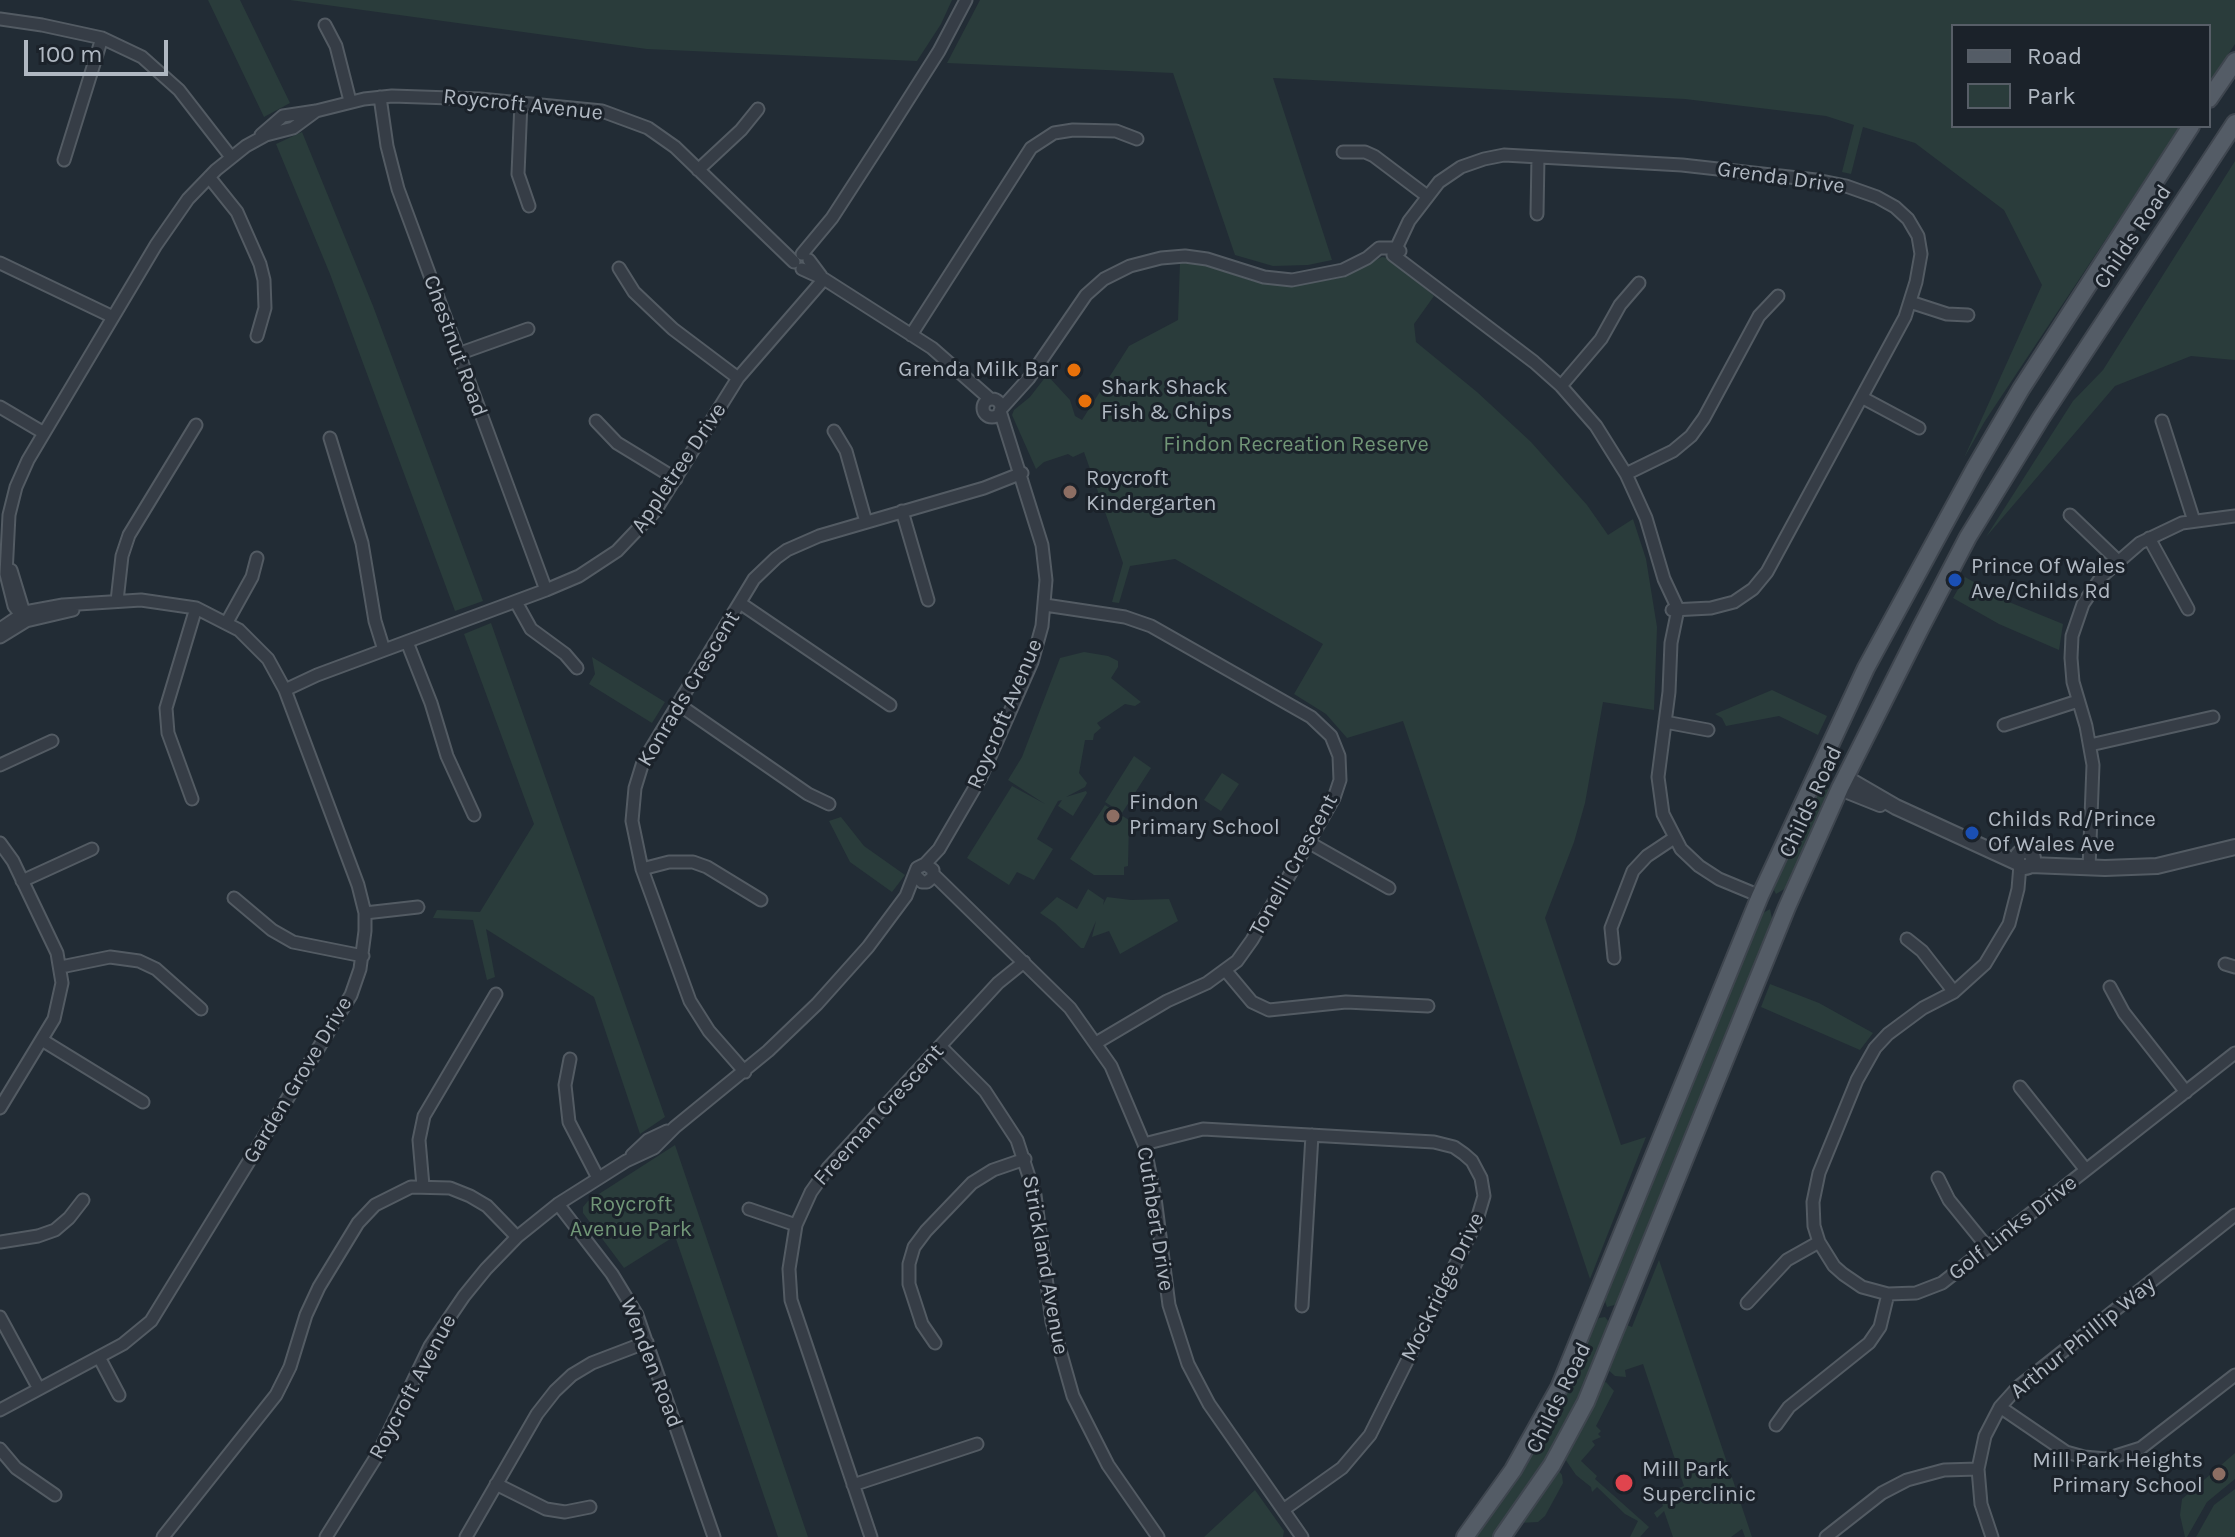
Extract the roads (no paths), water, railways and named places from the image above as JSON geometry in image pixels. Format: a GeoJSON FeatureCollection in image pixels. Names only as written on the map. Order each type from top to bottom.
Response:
{"type":"FeatureCollection","features":[{"type":"Feature","properties":{"kind":"main road"},"geometry":{"type":"LineString","coordinates":[[2211,96],[2235,61]]}},
{"type":"Feature","properties":{"kind":"main road","name":"Childs Road"},"geometry":{"type":"LineString","coordinates":[[1502,1537],[1537,1488],[1571,1430],[1621,1318],[1787,907],[1843,783],[1968,537],[2092,338],[2235,123]]}},
{"type":"Feature","properties":{"kind":"main road","name":"Childs Road"},"geometry":{"type":"LineString","coordinates":[[1465,1537],[1531,1441],[1559,1388],[1760,896],[1866,668],[2021,389],[2190,128]]}},
{"type":"Feature","properties":{"kind":"main road"},"geometry":{"type":"LineString","coordinates":[[1924,561],[1998,444],[2008,441],[2021,450]]}},
{"type":"Feature","properties":{"kind":"main road"},"geometry":{"type":"LineString","coordinates":[[1818,770],[1843,783]]}},
{"type":"Feature","properties":{"kind":"main road"},"geometry":{"type":"LineString","coordinates":[[1760,896],[1787,907]]}},
{"type":"Feature","properties":{"kind":"main road"},"geometry":{"type":"LineString","coordinates":[[1593,1306],[1621,1318]]}},
{"type":"Feature","properties":{"kind":"street"},"geometry":{"type":"LineString","coordinates":[[803,260],[939,51],[966,0]]}},
{"type":"Feature","properties":{"kind":"street"},"geometry":{"type":"LineString","coordinates":[[0,19],[102,38],[142,57],[168,77],[231,157]]}},
{"type":"Feature","properties":{"kind":"street"},"geometry":{"type":"LineString","coordinates":[[325,25],[336,46],[350,101]]}},
{"type":"Feature","properties":{"kind":"street"},"geometry":{"type":"LineString","coordinates":[[64,160],[102,38]]}},
{"type":"Feature","properties":{"kind":"street","name":"Roycroft Avenue"},"geometry":{"type":"LineString","coordinates":[[24,616],[7,558],[4,514],[44,433],[168,226],[209,177],[283,116],[350,101],[411,95],[585,108],[617,115],[662,137],[780,247],[803,260],[824,279],[911,335],[959,371],[978,397],[994,408],[1023,477],[1042,545],[1046,580],[1038,643],[981,777],[927,875],[906,896],[845,974],[745,1072],[675,1127],[654,1148],[598,1178],[558,1204],[517,1237],[464,1296],[437,1335],[378,1454],[326,1537]]}},
{"type":"Feature","properties":{"kind":"street","name":"Chestnut Road"},"geometry":{"type":"LineString","coordinates":[[380,97],[387,146],[398,189],[546,590]]}},
{"type":"Feature","properties":{"kind":"street"},"geometry":{"type":"LineString","coordinates":[[521,102],[517,161],[529,206]]}},
{"type":"Feature","properties":{"kind":"street"},"geometry":{"type":"LineString","coordinates":[[698,170],[758,109]]}},
{"type":"Feature","properties":{"kind":"street"},"geometry":{"type":"LineString","coordinates":[[911,335],[1031,148],[1054,133],[1073,130],[1116,131],[1137,139]]}},
{"type":"Feature","properties":{"kind":"street"},"geometry":{"type":"LineString","coordinates":[[1343,152],[1365,152],[1374,156],[1427,196]]}},
{"type":"Feature","properties":{"kind":"street","name":"Grenda Drive"},"geometry":{"type":"LineString","coordinates":[[1394,251],[1396,233],[1450,173],[1473,162],[1504,155],[1704,167],[1816,180],[1865,193],[1902,212],[1918,236],[1920,265],[1910,302],[1897,335],[1761,581],[1744,596],[1723,606],[1675,610]]}},
{"type":"Feature","properties":{"kind":"street"},"geometry":{"type":"LineString","coordinates":[[1537,214],[1538,157]]}},
{"type":"Feature","properties":{"kind":"street"},"geometry":{"type":"LineString","coordinates":[[209,177],[237,212],[260,264],[265,308],[257,336]]}},
{"type":"Feature","properties":{"kind":"street"},"geometry":{"type":"LineString","coordinates":[[994,408],[1029,378],[1086,295],[1104,279],[1130,266],[1185,256],[1207,259],[1264,277],[1292,280],[1334,273],[1367,258],[1394,251],[1413,270],[1561,386],[1596,426],[1626,474],[1646,518],[1675,610],[1658,790],[1663,814],[1674,838],[1710,874],[1760,896]]}},
{"type":"Feature","properties":{"kind":"street"},"geometry":{"type":"LineString","coordinates":[[0,263],[113,317]]}},
{"type":"Feature","properties":{"kind":"street"},"geometry":{"type":"LineString","coordinates":[[619,268],[634,292],[664,320],[738,378]]}},
{"type":"Feature","properties":{"kind":"street","name":"Appletree Drive"},"geometry":{"type":"LineString","coordinates":[[284,687],[546,590],[579,576],[617,551],[643,527],[738,378],[824,279]]}},
{"type":"Feature","properties":{"kind":"street"},"geometry":{"type":"LineString","coordinates":[[1561,386],[1601,339],[1620,305],[1639,283]]}},
{"type":"Feature","properties":{"kind":"street"},"geometry":{"type":"LineString","coordinates":[[1626,474],[1673,451],[1691,436],[1704,418],[1759,316],[1778,296]]}},
{"type":"Feature","properties":{"kind":"street"},"geometry":{"type":"LineString","coordinates":[[1910,302],[1947,314],[1968,315]]}},
{"type":"Feature","properties":{"kind":"street"},"geometry":{"type":"LineString","coordinates":[[458,354],[528,329]]}},
{"type":"Feature","properties":{"kind":"street"},"geometry":{"type":"LineString","coordinates":[[1863,398],[1919,428]]}},
{"type":"Feature","properties":{"kind":"street"},"geometry":{"type":"LineString","coordinates":[[0,407],[44,433]]}},
{"type":"Feature","properties":{"kind":"street"},"geometry":{"type":"LineString","coordinates":[[596,421],[617,443],[676,479]]}},
{"type":"Feature","properties":{"kind":"street"},"geometry":{"type":"LineString","coordinates":[[2162,421],[2194,521]]}},
{"type":"Feature","properties":{"kind":"street"},"geometry":{"type":"LineString","coordinates":[[117,601],[122,556],[129,535],[196,425]]}},
{"type":"Feature","properties":{"kind":"street"},"geometry":{"type":"LineString","coordinates":[[834,431],[846,451],[866,522]]}},
{"type":"Feature","properties":{"kind":"street"},"geometry":{"type":"LineString","coordinates":[[330,438],[362,543],[375,621],[384,650]]}},
{"type":"Feature","properties":{"kind":"street","name":"Konrads Crescent"},"geometry":{"type":"LineString","coordinates":[[745,1072],[709,1031],[690,1001],[642,869],[633,830],[635,788],[643,762],[764,567],[787,550],[819,536],[1023,477]]}},
{"type":"Feature","properties":{"kind":"street"},"geometry":{"type":"LineString","coordinates":[[902,511],[928,600]]}},
{"type":"Feature","properties":{"kind":"street"},"geometry":{"type":"LineString","coordinates":[[2070,515],[2117,560]]}},
{"type":"Feature","properties":{"kind":"street"},"geometry":{"type":"LineString","coordinates":[[2089,868],[2094,779],[2090,745],[2071,671],[2072,636],[2088,595],[2117,560],[2149,538],[2194,521],[2235,516]]}},
{"type":"Feature","properties":{"kind":"street"},"geometry":{"type":"LineString","coordinates":[[2149,538],[2188,609]]}},
{"type":"Feature","properties":{"kind":"street"},"geometry":{"type":"LineString","coordinates":[[227,622],[252,577],[257,558]]}},
{"type":"Feature","properties":{"kind":"street","name":"Garden Grove Drive"},"geometry":{"type":"LineString","coordinates":[[0,629],[24,616],[117,601],[163,602],[196,608],[227,622],[259,647],[284,687],[351,865],[365,913],[363,956],[356,982],[343,1008],[158,1311],[133,1338],[0,1410]]}},
{"type":"Feature","properties":{"kind":"street"},"geometry":{"type":"LineString","coordinates":[[516,602],[531,629],[565,654],[577,668]]}},
{"type":"Feature","properties":{"kind":"street"},"geometry":{"type":"LineString","coordinates":[[740,603],[890,705]]}},
{"type":"Feature","properties":{"kind":"street"},"geometry":{"type":"LineString","coordinates":[[192,799],[168,733],[166,708],[196,608]]}},
{"type":"Feature","properties":{"kind":"street","name":"Tonelli Crescent"},"geometry":{"type":"LineString","coordinates":[[1044,608],[1125,617],[1151,626],[1318,723],[1331,736],[1339,756],[1340,780],[1334,798],[1252,940],[1226,971],[1167,1001],[1098,1046]]}},
{"type":"Feature","properties":{"kind":"street","name":"Garden Grove Drive"},"geometry":{"type":"LineString","coordinates":[[0,637],[24,616]]}},
{"type":"Feature","properties":{"kind":"street"},"geometry":{"type":"LineString","coordinates":[[407,642],[431,703],[447,756],[474,815]]}},
{"type":"Feature","properties":{"kind":"street"},"geometry":{"type":"LineString","coordinates":[[2004,725],[2078,701]]}},
{"type":"Feature","properties":{"kind":"street"},"geometry":{"type":"LineString","coordinates":[[678,704],[808,794],[829,804]]}},
{"type":"Feature","properties":{"kind":"street"},"geometry":{"type":"LineString","coordinates":[[2090,745],[2213,717]]}},
{"type":"Feature","properties":{"kind":"street"},"geometry":{"type":"LineString","coordinates":[[1665,722],[1708,730]]}},
{"type":"Feature","properties":{"kind":"street"},"geometry":{"type":"LineString","coordinates":[[0,765],[52,741]]}},
{"type":"Feature","properties":{"kind":"street"},"geometry":{"type":"LineString","coordinates":[[1843,783],[1869,800],[1896,807],[1992,850],[2025,861],[2089,868],[2157,866],[2235,847]]}},
{"type":"Feature","properties":{"kind":"street"},"geometry":{"type":"LineString","coordinates":[[1614,958],[1611,928],[1633,871],[1647,856],[1674,838]]}},
{"type":"Feature","properties":{"kind":"street"},"geometry":{"type":"LineString","coordinates":[[1308,842],[1389,888]]}},
{"type":"Feature","properties":{"kind":"street"},"geometry":{"type":"LineString","coordinates":[[0,843],[22,881],[61,967],[60,1000],[54,1019],[0,1108]]}},
{"type":"Feature","properties":{"kind":"street"},"geometry":{"type":"LineString","coordinates":[[22,881],[92,849]]}},
{"type":"Feature","properties":{"kind":"street","name":"Golf Links Drive"},"geometry":{"type":"LineString","coordinates":[[2025,861],[2009,924],[1994,952],[1954,992],[1898,1024],[1875,1048],[1865,1064],[1815,1188],[1812,1214],[1819,1242],[1834,1266],[1862,1287],[1888,1294],[1903,1295],[1931,1289],[1955,1275],[2235,1053]]}},
{"type":"Feature","properties":{"kind":"street"},"geometry":{"type":"LineString","coordinates":[[642,869],[669,862],[693,862],[707,867],[761,900]]}},
{"type":"Feature","properties":{"kind":"street","name":"Cuthbert Drive"},"geometry":{"type":"LineString","coordinates":[[927,875],[1021,959],[1070,1008],[1098,1046],[1129,1103],[1144,1144],[1169,1305],[1181,1347],[1196,1383],[1209,1404],[1302,1537]]}},
{"type":"Feature","properties":{"kind":"street"},"geometry":{"type":"LineString","coordinates":[[234,898],[272,930],[293,942],[363,956]]}},
{"type":"Feature","properties":{"kind":"street"},"geometry":{"type":"LineString","coordinates":[[365,913],[418,907]]}},
{"type":"Feature","properties":{"kind":"street"},"geometry":{"type":"LineString","coordinates":[[1907,939],[1922,951],[1954,992]]}},
{"type":"Feature","properties":{"kind":"street"},"geometry":{"type":"LineString","coordinates":[[61,967],[110,957],[139,961],[156,969],[201,1009]]}},
{"type":"Feature","properties":{"kind":"street","name":"Freeman Crescent"},"geometry":{"type":"LineString","coordinates":[[871,1537],[791,1300],[789,1269],[796,1225],[811,1192],[828,1168],[1021,959]]}},
{"type":"Feature","properties":{"kind":"street"},"geometry":{"type":"LineString","coordinates":[[1226,971],[1252,1002],[1269,1010],[1346,1002],[1428,1006]]}},
{"type":"Feature","properties":{"kind":"street"},"geometry":{"type":"LineString","coordinates":[[2110,987],[2124,1013],[2186,1092]]}},
{"type":"Feature","properties":{"kind":"street"},"geometry":{"type":"LineString","coordinates":[[423,1186],[419,1140],[424,1116],[496,994]]}},
{"type":"Feature","properties":{"kind":"street"},"geometry":{"type":"LineString","coordinates":[[42,1040],[143,1102]]}},
{"type":"Feature","properties":{"kind":"street","name":"Strickland Avenue"},"geometry":{"type":"LineString","coordinates":[[940,1046],[972,1076],[997,1106],[1025,1159],[1037,1203],[1052,1322],[1073,1396],[1108,1465],[1158,1537]]}},
{"type":"Feature","properties":{"kind":"street"},"geometry":{"type":"LineString","coordinates":[[570,1059],[565,1085],[566,1110],[573,1133],[598,1178]]}},
{"type":"Feature","properties":{"kind":"street"},"geometry":{"type":"LineString","coordinates":[[2020,1087],[2086,1170]]}},
{"type":"Feature","properties":{"kind":"street","name":"Mockridge Drive"},"geometry":{"type":"LineString","coordinates":[[1144,1144],[1203,1129],[1445,1144],[1472,1161],[1481,1178],[1484,1196],[1476,1223],[1370,1435],[1342,1468],[1283,1510]]}},
{"type":"Feature","properties":{"kind":"street"},"geometry":{"type":"LineString","coordinates":[[1302,1306],[1312,1135]]}},
{"type":"Feature","properties":{"kind":"street"},"geometry":{"type":"LineString","coordinates":[[935,1343],[922,1324],[909,1284],[909,1264],[914,1247],[972,1183],[993,1170],[1025,1159]]}},
{"type":"Feature","properties":{"kind":"street"},"geometry":{"type":"LineString","coordinates":[[1938,1178],[1949,1200],[1988,1248]]}},
{"type":"Feature","properties":{"kind":"street"},"geometry":{"type":"LineString","coordinates":[[163,1537],[276,1395],[290,1367],[312,1300],[358,1223],[375,1205],[411,1187],[450,1188],[487,1206],[517,1237]]}},
{"type":"Feature","properties":{"kind":"street"},"geometry":{"type":"LineString","coordinates":[[0,1242],[55,1230],[83,1200]]}},
{"type":"Feature","properties":{"kind":"street","name":"Wenden Road"},"geometry":{"type":"LineString","coordinates":[[558,1204],[625,1293],[647,1342],[714,1537]]}},
{"type":"Feature","properties":{"kind":"street"},"geometry":{"type":"LineString","coordinates":[[749,1209],[796,1225]]}},
{"type":"Feature","properties":{"kind":"street","name":"Arthur Phillip Way"},"geometry":{"type":"LineString","coordinates":[[1992,1537],[1981,1504],[1978,1469],[1985,1436],[2000,1407],[2018,1387],[2235,1215]]}},
{"type":"Feature","properties":{"kind":"street"},"geometry":{"type":"LineString","coordinates":[[1747,1303],[1787,1260],[1819,1242]]}},
{"type":"Feature","properties":{"kind":"street"},"geometry":{"type":"LineString","coordinates":[[1776,1425],[1789,1407],[1869,1343],[1880,1327],[1888,1294]]}},
{"type":"Feature","properties":{"kind":"street"},"geometry":{"type":"LineString","coordinates":[[0,1317],[39,1389]]}},
{"type":"Feature","properties":{"kind":"street"},"geometry":{"type":"LineString","coordinates":[[466,1537],[537,1414],[566,1380],[592,1363],[647,1342]]}},
{"type":"Feature","properties":{"kind":"street"},"geometry":{"type":"LineString","coordinates":[[99,1357],[119,1395]]}},
{"type":"Feature","properties":{"kind":"street"},"geometry":{"type":"LineString","coordinates":[[2000,1407],[2066,1452],[2106,1459],[2141,1448],[2235,1375]]}},
{"type":"Feature","properties":{"kind":"street"},"geometry":{"type":"LineString","coordinates":[[853,1485],[977,1444]]}},
{"type":"Feature","properties":{"kind":"street"},"geometry":{"type":"LineString","coordinates":[[0,1449],[26,1477],[55,1495]]}},
{"type":"Feature","properties":{"kind":"street"},"geometry":{"type":"LineString","coordinates":[[1826,1537],[1882,1493],[1907,1480],[1944,1470],[1978,1469]]}},
{"type":"Feature","properties":{"kind":"street"},"geometry":{"type":"LineString","coordinates":[[496,1484],[546,1509],[565,1512],[590,1507]]}},
{"type":"Feature","properties":{"kind":"place","name":"Grenda Milk Bar"},"geometry":{"type":"Point","coordinates":[1074,370]}},
{"type":"Feature","properties":{"kind":"place","name":"Shark Shack Fish & Chips"},"geometry":{"type":"Point","coordinates":[1085,401]}},
{"type":"Feature","properties":{"kind":"place","name":"Roycroft Kindergarten"},"geometry":{"type":"Point","coordinates":[1070,492]}},
{"type":"Feature","properties":{"kind":"place","name":"Prince Of Wales Ave/Childs Rd"},"geometry":{"type":"Point","coordinates":[1955,580]}},
{"type":"Feature","properties":{"kind":"place","name":"Findon Primary School"},"geometry":{"type":"Point","coordinates":[1113,816]}},
{"type":"Feature","properties":{"kind":"place","name":"Childs Rd/Prince Of Wales Ave"},"geometry":{"type":"Point","coordinates":[1972,833]}},
{"type":"Feature","properties":{"kind":"place","name":"Mill Park Heights Primary School"},"geometry":{"type":"Point","coordinates":[2219,1474]}},
{"type":"Feature","properties":{"kind":"place","name":"Mill Park Superclinic"},"geometry":{"type":"Point","coordinates":[1624,1483]}},
{"type":"Feature","properties":{"kind":"park label","name":"Findon Recreation Reserve"},"geometry":{"type":"Point","coordinates":[1296,445]}},
{"type":"Feature","properties":{"kind":"park label","name":"Roycroft Avenue Park"},"geometry":{"type":"Point","coordinates":[631,1218]}}]}
